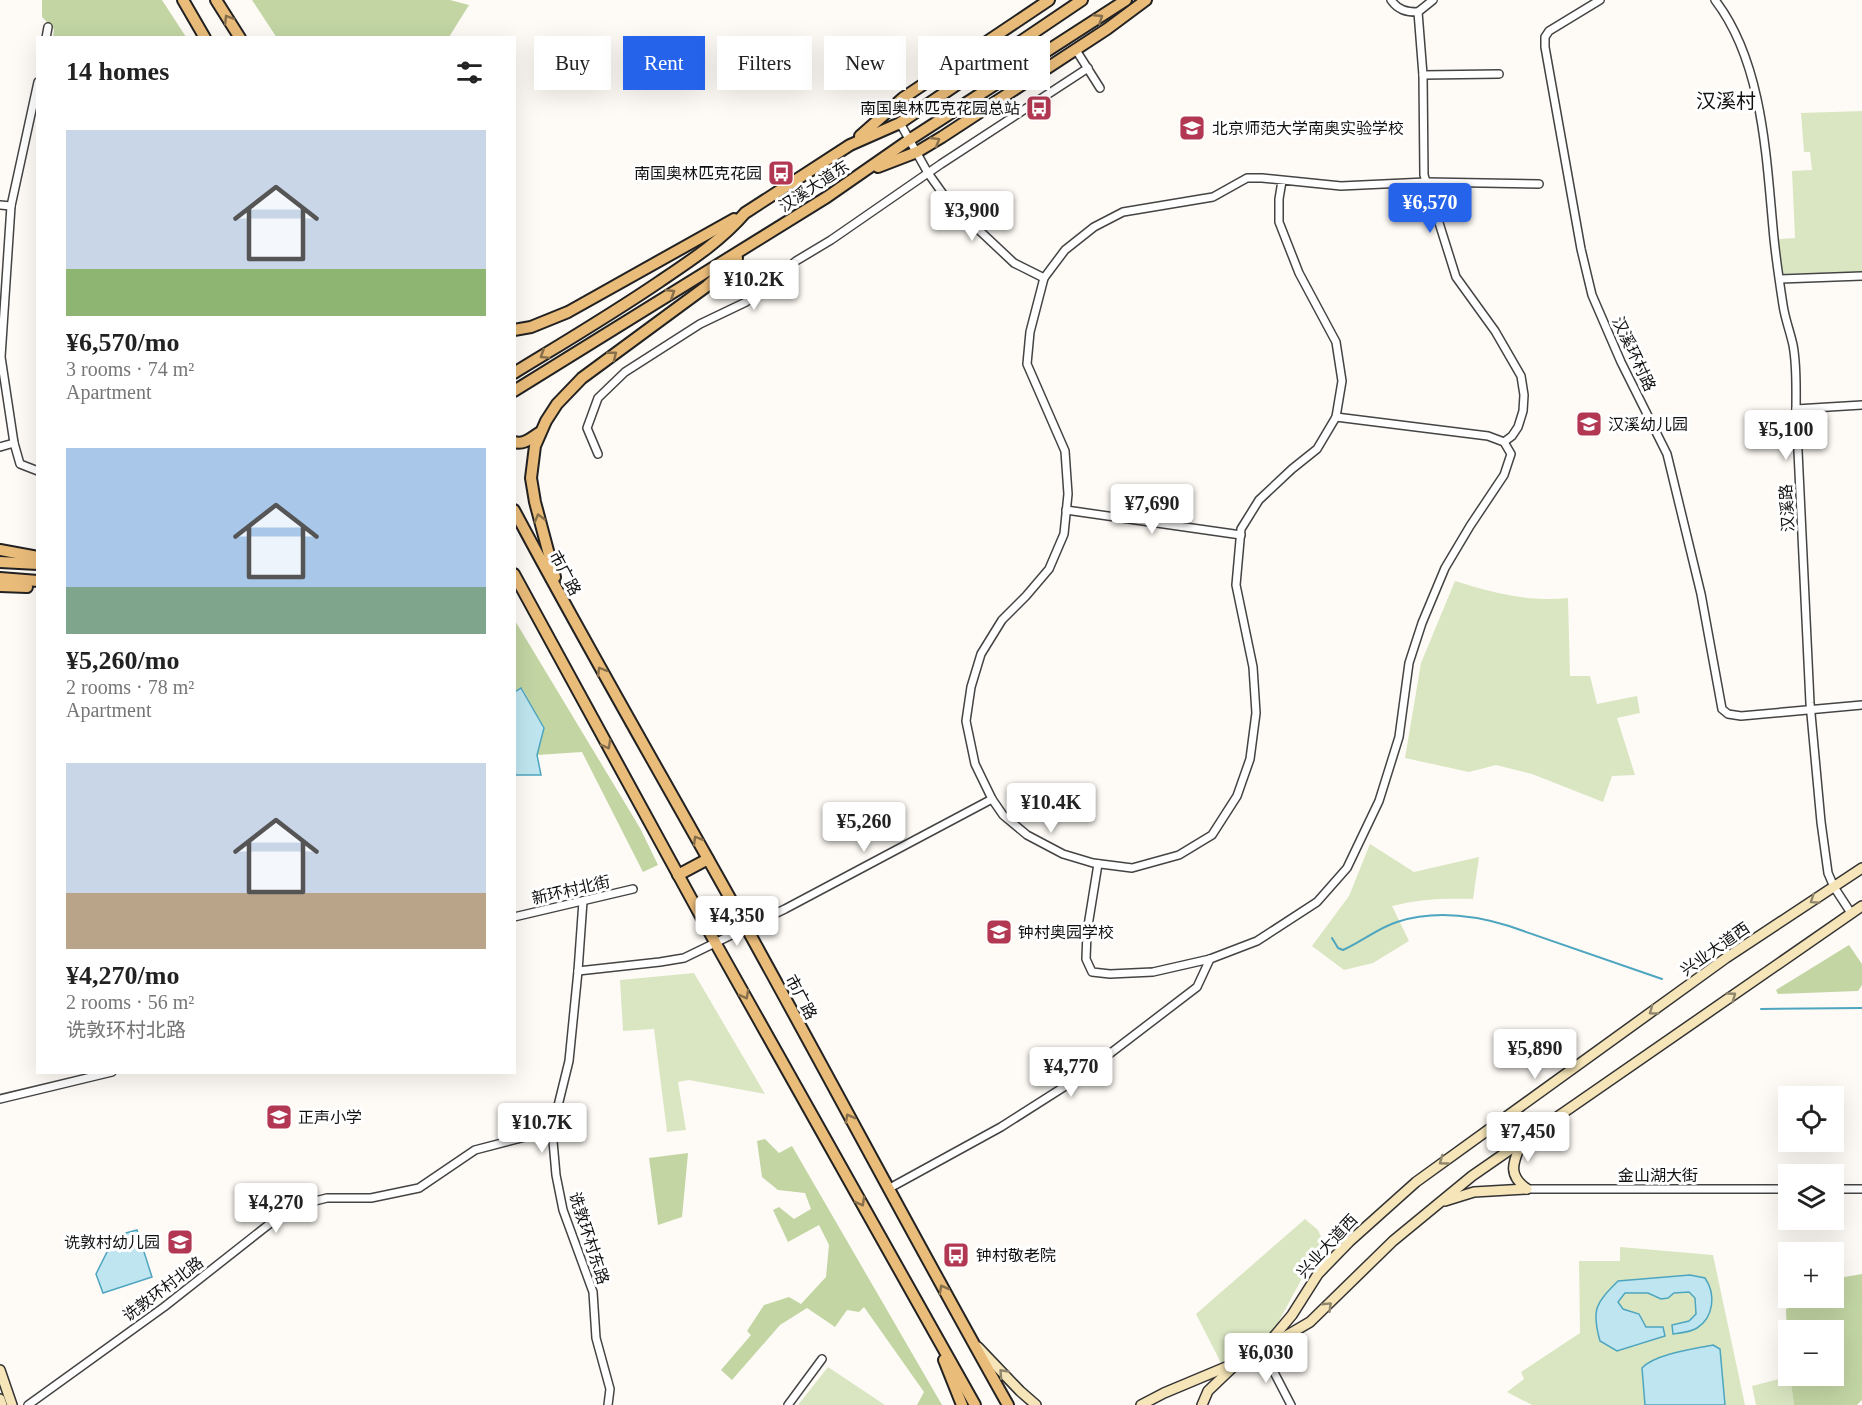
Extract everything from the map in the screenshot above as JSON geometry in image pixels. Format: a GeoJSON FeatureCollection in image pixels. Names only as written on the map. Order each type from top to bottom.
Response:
{"type":"FeatureCollection","features":[{"type":"Feature","properties":{"kind":"main road"},"geometry":{"type":"LineString","coordinates":[[183,0],[204,36]]}},
{"type":"Feature","properties":{"kind":"main road"},"geometry":{"type":"LineString","coordinates":[[216,0],[239,36]]}},
{"type":"Feature","properties":{"kind":"main road"},"geometry":{"type":"LineString","coordinates":[[850,145],[903,99],[1049,0]]}},
{"type":"Feature","properties":{"kind":"main road","name":"汉溪大道东"},"geometry":{"type":"LineString","coordinates":[[1029,36],[1080,0]]}},
{"type":"Feature","properties":{"kind":"main road","name":"汉溪大道东"},"geometry":{"type":"LineString","coordinates":[[516,390],[863,173],[909,140],[1126,0]]}},
{"type":"Feature","properties":{"kind":"main road"},"geometry":{"type":"LineString","coordinates":[[863,173],[917,152],[942,137],[1076,50],[1146,0]]}},
{"type":"Feature","properties":{"kind":"main road","name":"汉溪大道东"},"geometry":{"type":"LineString","coordinates":[[516,372],[702,253],[735,225],[745,213],[850,145],[900,123],[950,90]]}},
{"type":"Feature","properties":{"kind":"main road"},"geometry":{"type":"LineString","coordinates":[[976,90],[979,95]]}},
{"type":"Feature","properties":{"kind":"main road"},"geometry":{"type":"LineString","coordinates":[[516,330],[531,327],[568,312],[745,213]]}},
{"type":"Feature","properties":{"kind":"main road"},"geometry":{"type":"LineString","coordinates":[[559,594],[531,478],[539,433],[557,404],[582,378],[707,286],[754,242]]}},
{"type":"Feature","properties":{"kind":"main road"},"geometry":{"type":"LineString","coordinates":[[516,443],[520,444],[539,433]]}},
{"type":"Feature","properties":{"kind":"main road","name":"市广路"},"geometry":{"type":"LineString","coordinates":[[516,514],[747,928],[888,1190],[1008,1405]]}},
{"type":"Feature","properties":{"kind":"main road"},"geometry":{"type":"LineString","coordinates":[[0,550],[36,557]]}},
{"type":"Feature","properties":{"kind":"main road"},"geometry":{"type":"LineString","coordinates":[[0,562],[36,564]]}},
{"type":"Feature","properties":{"kind":"main road"},"geometry":{"type":"LineString","coordinates":[[0,578],[36,582]]}},
{"type":"Feature","properties":{"kind":"main road"},"geometry":{"type":"LineString","coordinates":[[516,578],[716,944],[975,1405]]}},
{"type":"Feature","properties":{"kind":"main road"},"geometry":{"type":"LineString","coordinates":[[0,586],[36,586]]}},
{"type":"Feature","properties":{"kind":"main road"},"geometry":{"type":"LineString","coordinates":[[516,591],[539,620]]}},
{"type":"Feature","properties":{"kind":"main road"},"geometry":{"type":"LineString","coordinates":[[678,875],[708,859]]}},
{"type":"Feature","properties":{"kind":"main road"},"geometry":{"type":"LineString","coordinates":[[932,1329],[960,1405]]}},
{"type":"Feature","properties":{"kind":"street"},"geometry":{"type":"LineString","coordinates":[[1391,0],[1405,11],[1418,12],[1433,0]]}},
{"type":"Feature","properties":{"kind":"street","name":"汉溪环村路"},"geometry":{"type":"LineString","coordinates":[[1600,0],[1549,31],[1545,37],[1545,47],[1579,237],[1592,295],[1621,362],[1667,454],[1701,594],[1722,710],[1728,714],[1742,716],[1862,705]]}},
{"type":"Feature","properties":{"kind":"street","name":"汉溪路"},"geometry":{"type":"LineString","coordinates":[[1715,0],[1734,28],[1751,80],[1767,151],[1773,229],[1783,308],[1797,375],[1796,409],[1810,710],[1825,854],[1828,873],[1834,887],[1851,913]]}},
{"type":"Feature","properties":{"kind":"street"},"geometry":{"type":"LineString","coordinates":[[1418,12],[1423,75],[1424,175],[1456,277],[1495,331],[1521,376],[1524,395],[1523,411],[1518,427],[1504,442]]}},
{"type":"Feature","properties":{"kind":"street"},"geometry":{"type":"LineString","coordinates":[[46,36],[48,27]]}},
{"type":"Feature","properties":{"kind":"street"},"geometry":{"type":"LineString","coordinates":[[1076,50],[1100,88]]}},
{"type":"Feature","properties":{"kind":"street"},"geometry":{"type":"LineString","coordinates":[[598,454],[587,428],[598,399],[625,372],[700,324],[746,302],[796,261],[1088,68]]}},
{"type":"Feature","properties":{"kind":"street"},"geometry":{"type":"LineString","coordinates":[[1423,75],[1499,74]]}},
{"type":"Feature","properties":{"kind":"street"},"geometry":{"type":"LineString","coordinates":[[36,91],[11,206],[1,357],[14,443],[20,464],[36,470]]}},
{"type":"Feature","properties":{"kind":"street"},"geometry":{"type":"LineString","coordinates":[[900,123],[928,173],[948,201],[1014,263],[1044,278]]}},
{"type":"Feature","properties":{"kind":"street"},"geometry":{"type":"LineString","coordinates":[[1282,181],[1279,222],[1299,273],[1335,342],[1342,381],[1336,417],[1317,449],[1259,500],[1241,529],[1236,585],[1253,667],[1256,713],[1250,759],[1237,796],[1212,834],[1179,855],[1132,868],[1098,864],[1063,854],[1027,835],[1003,815],[992,799],[975,764],[966,721],[971,687],[981,654],[1002,620],[1049,569],[1064,534],[1068,495],[1065,451],[1027,364],[1032,323],[1044,278],[1065,250],[1094,227],[1123,212],[1213,197],[1247,178],[1341,186],[1426,182],[1539,184]]}},
{"type":"Feature","properties":{"kind":"street"},"geometry":{"type":"LineString","coordinates":[[0,205],[11,206]]}},
{"type":"Feature","properties":{"kind":"street"},"geometry":{"type":"LineString","coordinates":[[1780,279],[1862,276]]}},
{"type":"Feature","properties":{"kind":"street"},"geometry":{"type":"LineString","coordinates":[[1796,409],[1862,405]]}},
{"type":"Feature","properties":{"kind":"street"},"geometry":{"type":"LineString","coordinates":[[1098,864],[1087,932],[1086,959],[1092,972],[1110,974],[1154,972],[1210,959],[1257,941],[1317,902],[1347,868],[1379,801],[1399,737],[1409,663],[1422,623],[1445,568],[1504,475],[1511,454],[1504,442],[1488,436],[1336,417]]}},
{"type":"Feature","properties":{"kind":"street"},"geometry":{"type":"LineString","coordinates":[[0,447],[14,443]]}},
{"type":"Feature","properties":{"kind":"street"},"geometry":{"type":"LineString","coordinates":[[1066,510],[1241,535]]}},
{"type":"Feature","properties":{"kind":"street"},"geometry":{"type":"LineString","coordinates":[[578,971],[684,958],[747,928],[992,799]]}},
{"type":"Feature","properties":{"kind":"street","name":"兴业大道西"},"geometry":{"type":"LineString","coordinates":[[1263,1351],[1292,1315],[1318,1274],[1356,1235],[1416,1182],[1726,958],[1862,868]]}},
{"type":"Feature","properties":{"kind":"street","name":"新环村北街"},"geometry":{"type":"LineString","coordinates":[[516,917],[633,889]]}},
{"type":"Feature","properties":{"kind":"street","name":"诜敦环村东路"},"geometry":{"type":"LineString","coordinates":[[583,901],[569,1061],[552,1130],[556,1175],[563,1210],[593,1292],[597,1338],[610,1389],[608,1405]]}},
{"type":"Feature","properties":{"kind":"street"},"geometry":{"type":"LineString","coordinates":[[1141,1405],[1263,1351],[1310,1322],[1393,1241],[1472,1176],[1862,906]]}},
{"type":"Feature","properties":{"kind":"street"},"geometry":{"type":"LineString","coordinates":[[888,1190],[1001,1127],[1078,1078],[1197,987],[1210,959]]}},
{"type":"Feature","properties":{"kind":"street"},"geometry":{"type":"LineString","coordinates":[[0,1099],[104,1074]]}},
{"type":"Feature","properties":{"kind":"street","name":"诜敦环村北路"},"geometry":{"type":"LineString","coordinates":[[28,1405],[164,1307],[291,1207],[327,1198],[371,1198],[419,1188],[475,1150],[552,1130]]}},
{"type":"Feature","properties":{"kind":"street"},"geometry":{"type":"LineString","coordinates":[[1522,1141],[1514,1162],[1514,1169],[1515,1177],[1527,1189]]}},
{"type":"Feature","properties":{"kind":"street"},"geometry":{"type":"LineString","coordinates":[[1427,1212],[1446,1200],[1474,1192],[1527,1189]]}},
{"type":"Feature","properties":{"kind":"street","name":"金山湖大街"},"geometry":{"type":"LineString","coordinates":[[1527,1189],[1778,1189]]}},
{"type":"Feature","properties":{"kind":"street"},"geometry":{"type":"LineString","coordinates":[[1844,1189],[1862,1189]]}},
{"type":"Feature","properties":{"kind":"street"},"geometry":{"type":"LineString","coordinates":[[972,1340],[1036,1405]]}},
{"type":"Feature","properties":{"kind":"street"},"geometry":{"type":"LineString","coordinates":[[1263,1351],[1291,1405]]}},
{"type":"Feature","properties":{"kind":"street"},"geometry":{"type":"LineString","coordinates":[[788,1405],[822,1359]]}},
{"type":"Feature","properties":{"kind":"street"},"geometry":{"type":"LineString","coordinates":[[1202,1405],[1208,1391],[1239,1362]]}},
{"type":"Feature","properties":{"kind":"street"},"geometry":{"type":"LineString","coordinates":[[0,1370],[12,1405]]}},
{"type":"Feature","properties":{"kind":"street"},"geometry":{"type":"LineString","coordinates":[[0,1399],[2,1405]]}},
{"type":"Feature","properties":{"kind":"green space"},"geometry":{"type":"Polygon","coordinates":[[[42,0],[162,0],[185,36],[53,36],[54,29],[42,17],[42,0]]]}},
{"type":"Feature","properties":{"kind":"green space"},"geometry":{"type":"Polygon","coordinates":[[[252,0],[450,0],[469,5],[450,36],[276,36],[252,0]]]}},
{"type":"Feature","properties":{"kind":"green space"},"geometry":{"type":"Polygon","coordinates":[[[1862,111],[1862,272],[1783,274],[1779,239],[1795,238],[1792,171],[1812,170],[1810,152],[1804,152],[1801,113],[1862,111]]]}},
{"type":"Feature","properties":{"kind":"green space"},"geometry":{"type":"Polygon","coordinates":[[[1455,581],[1511,595],[1539,599],[1568,598],[1570,676],[1590,676],[1597,704],[1637,696],[1640,713],[1617,718],[1635,775],[1612,776],[1603,802],[1532,774],[1496,765],[1469,772],[1405,758],[1421,663],[1455,581]]]}},
{"type":"Feature","properties":{"kind":"green space"},"geometry":{"type":"Polygon","coordinates":[[[516,622],[640,828],[658,865],[643,872],[582,752],[537,755],[544,728],[522,688],[516,691],[516,622]]]}},
{"type":"Feature","properties":{"kind":"green space"},"geometry":{"type":"Polygon","coordinates":[[[1370,844],[1414,872],[1479,857],[1473,899],[1432,900],[1392,906],[1409,941],[1373,963],[1344,970],[1312,946],[1349,896],[1370,844]]]}},
{"type":"Feature","properties":{"kind":"green space"},"geometry":{"type":"Polygon","coordinates":[[[1849,945],[1862,964],[1862,985],[1858,991],[1778,994],[1776,990],[1849,945]]]}},
{"type":"Feature","properties":{"kind":"green space"},"geometry":{"type":"Polygon","coordinates":[[[694,973],[765,1094],[689,1080],[678,1082],[686,1130],[667,1132],[654,1029],[623,1031],[620,980],[694,973]]]}},
{"type":"Feature","properties":{"kind":"green space"},"geometry":{"type":"Polygon","coordinates":[[[765,1139],[779,1153],[792,1146],[942,1405],[917,1405],[924,1392],[864,1307],[859,1312],[847,1310],[835,1327],[807,1308],[780,1325],[732,1380],[721,1370],[751,1335],[747,1331],[764,1305],[789,1297],[801,1304],[826,1277],[829,1245],[819,1225],[788,1242],[773,1210],[779,1207],[794,1219],[811,1209],[805,1193],[778,1190],[762,1177],[757,1141],[765,1139]]]}},
{"type":"Feature","properties":{"kind":"green space"},"geometry":{"type":"Polygon","coordinates":[[[688,1153],[682,1217],[658,1225],[649,1158],[688,1153]]]}},
{"type":"Feature","properties":{"kind":"green space"},"geometry":{"type":"Polygon","coordinates":[[[1305,1219],[1318,1230],[1324,1244],[1321,1255],[1307,1269],[1273,1332],[1256,1347],[1221,1363],[1196,1314],[1305,1219]]]}},
{"type":"Feature","properties":{"kind":"green space"},"geometry":{"type":"Polygon","coordinates":[[[1620,1247],[1713,1255],[1745,1405],[1532,1405],[1507,1392],[1524,1379],[1521,1372],[1580,1333],[1579,1261],[1620,1261],[1620,1247]]]}},
{"type":"Feature","properties":{"kind":"green space"},"geometry":{"type":"Polygon","coordinates":[[[1862,1274],[1862,1400],[1857,1405],[1794,1405],[1791,1386],[1844,1386],[1844,1320],[1786,1320],[1786,1309],[1844,1308],[1844,1277],[1862,1274]]]}},
{"type":"Feature","properties":{"kind":"green space"},"geometry":{"type":"Polygon","coordinates":[[[828,1367],[885,1405],[798,1405],[828,1367]]]}},
{"type":"Feature","properties":{"kind":"green space"},"geometry":{"type":"Polygon","coordinates":[[[1778,1379],[1778,1386],[1791,1386],[1794,1405],[1756,1405],[1752,1386],[1778,1379]]]}},
{"type":"Feature","properties":{"kind":"water"},"geometry":{"type":"Polygon","coordinates":[[[521,688],[544,728],[537,755],[541,775],[516,775],[516,691],[521,688]]]}},
{"type":"Feature","properties":{"kind":"water"},"geometry":{"type":"Polygon","coordinates":[[[137,1230],[152,1277],[103,1293],[96,1274],[115,1236],[137,1230]]]}},
{"type":"Feature","properties":{"kind":"water"},"geometry":{"type":"Polygon","coordinates":[[[1690,1275],[1705,1278],[1712,1298],[1707,1318],[1697,1328],[1673,1334],[1672,1325],[1689,1321],[1696,1314],[1695,1298],[1689,1292],[1674,1293],[1668,1298],[1661,1299],[1648,1293],[1625,1293],[1618,1302],[1623,1309],[1639,1314],[1646,1327],[1663,1327],[1665,1336],[1617,1351],[1600,1341],[1596,1321],[1597,1307],[1618,1281],[1690,1275]]]}},
{"type":"Feature","properties":{"kind":"water"},"geometry":{"type":"Polygon","coordinates":[[[1713,1345],[1720,1349],[1725,1405],[1645,1405],[1642,1368],[1665,1356],[1713,1345]]]}},
{"type":"Feature","properties":{"kind":"waterway"},"geometry":{"type":"LineString","coordinates":[[1332,938],[1338,948],[1343,950],[1397,922],[1425,916],[1453,915],[1509,926],[1662,979]]}},
{"type":"Feature","properties":{"kind":"waterway"},"geometry":{"type":"LineString","coordinates":[[1761,1009],[1862,1008]]}},
{"type":"Feature","properties":{"kind":"place","name":"南国奥林匹克花园总站"},"geometry":{"type":"Point","coordinates":[1039,108]}},
{"type":"Feature","properties":{"kind":"place","name":"北京师范大学南奥实验学校"},"geometry":{"type":"Point","coordinates":[1192,128]}},
{"type":"Feature","properties":{"kind":"place","name":"南国奥林匹克花园"},"geometry":{"type":"Point","coordinates":[781,173]}},
{"type":"Feature","properties":{"kind":"place","name":"汉溪幼儿园"},"geometry":{"type":"Point","coordinates":[1589,424]}},
{"type":"Feature","properties":{"kind":"place","name":"钟村奥园学校"},"geometry":{"type":"Point","coordinates":[999,932]}},
{"type":"Feature","properties":{"kind":"place","name":"正声小学"},"geometry":{"type":"Point","coordinates":[279,1117]}},
{"type":"Feature","properties":{"kind":"place","name":"诜敦村幼儿园"},"geometry":{"type":"Point","coordinates":[180,1242]}},
{"type":"Feature","properties":{"kind":"place","name":"钟村敬老院"},"geometry":{"type":"Point","coordinates":[956,1255]}},
{"type":"Feature","properties":{"kind":"district","name":"汉溪村"},"geometry":{"type":"Point","coordinates":[1726,101]}}]}
